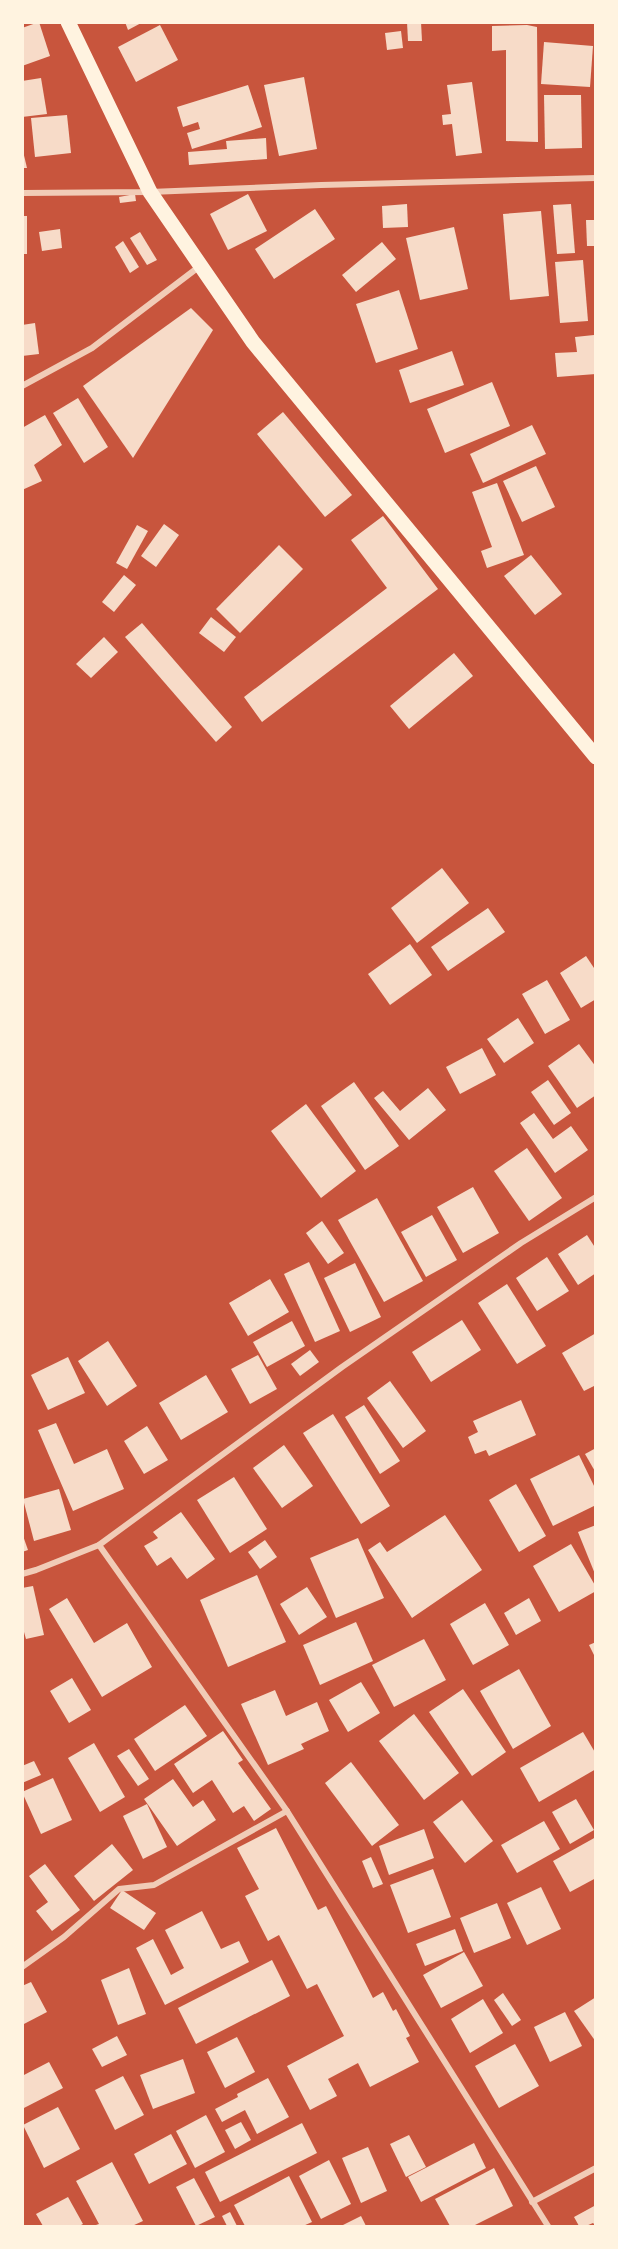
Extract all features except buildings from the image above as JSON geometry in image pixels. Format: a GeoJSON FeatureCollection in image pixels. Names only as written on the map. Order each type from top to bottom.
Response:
{"type":"FeatureCollection","features":[{"type":"Feature","properties":{"kind":"main road"},"geometry":{"type":"LineString","coordinates":[[68,22],[150,192],[253,342],[596,757]]}},
{"type":"Feature","properties":{"kind":"street"},"geometry":{"type":"LineString","coordinates":[[22,193],[150,192],[596,178]]}},
{"type":"Feature","properties":{"kind":"street"},"geometry":{"type":"LineString","coordinates":[[22,386],[92,348],[200,266]]}},
{"type":"Feature","properties":{"kind":"street"},"geometry":{"type":"LineString","coordinates":[[22,1574],[99,1545],[342,1367],[521,1243],[596,1197]]}},
{"type":"Feature","properties":{"kind":"street"},"geometry":{"type":"LineString","coordinates":[[99,1545],[287,1811],[548,2226]]}},
{"type":"Feature","properties":{"kind":"street"},"geometry":{"type":"LineString","coordinates":[[22,1967],[64,1937],[119,1889],[154,1885],[184,1866],[287,1811]]}},
{"type":"Feature","properties":{"kind":"street"},"geometry":{"type":"LineString","coordinates":[[532,2202],[596,2168]]}}]}
